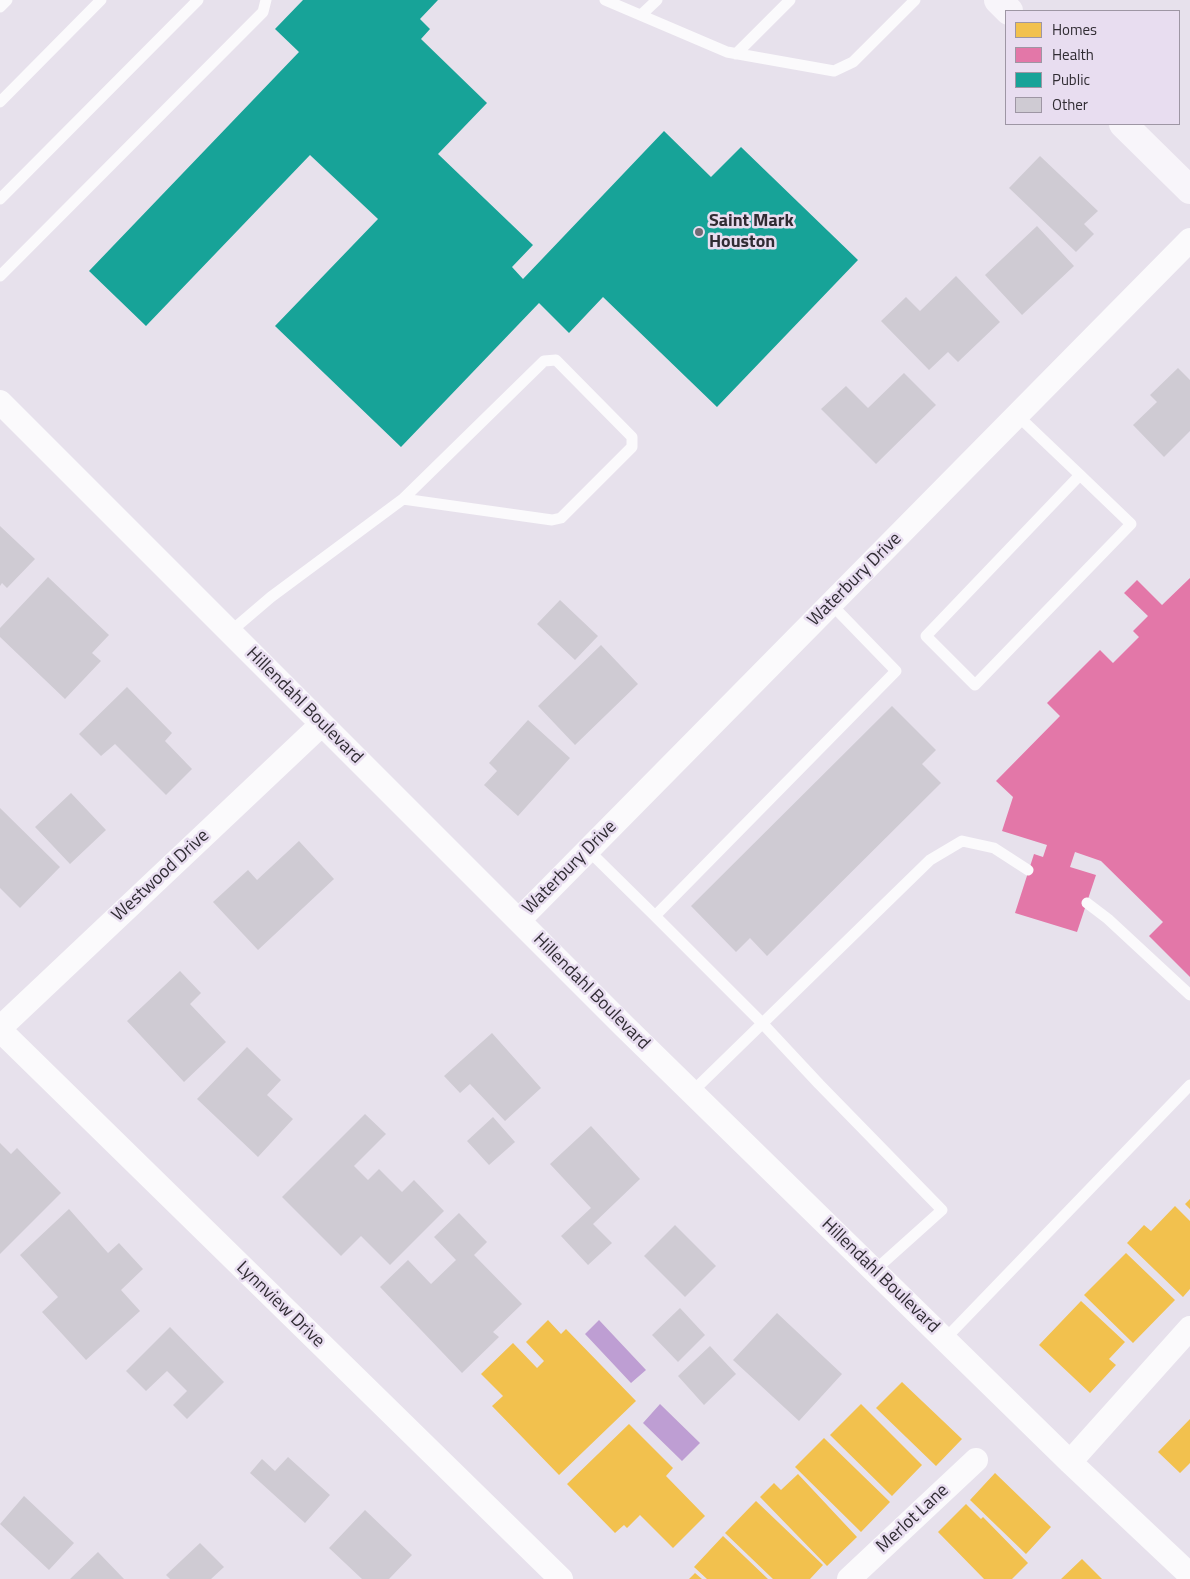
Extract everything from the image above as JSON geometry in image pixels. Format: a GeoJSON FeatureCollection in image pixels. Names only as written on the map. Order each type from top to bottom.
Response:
{"type":"FeatureCollection","features":[{"type":"Feature","properties":{"kind":"street"},"geometry":{"type":"LineString","coordinates":[[998,0],[1008,10]]}},
{"type":"Feature","properties":{"kind":"street"},"geometry":{"type":"LineString","coordinates":[[1124,125],[1190,190]]}},
{"type":"Feature","properties":{"kind":"street","name":"Waterbury Drive"},"geometry":{"type":"LineString","coordinates":[[519,920],[1190,240]]}},
{"type":"Feature","properties":{"kind":"street","name":"Hillendahl Boulevard"},"geometry":{"type":"LineString","coordinates":[[0,402],[692,1092],[1070,1462],[1190,1575]]}},
{"type":"Feature","properties":{"kind":"street","name":"Westwood Drive"},"geometry":{"type":"LineString","coordinates":[[0,1029],[322,724]]}},
{"type":"Feature","properties":{"kind":"street","name":"Lynnview Drive"},"geometry":{"type":"LineString","coordinates":[[0,1029],[560,1579]]}},
{"type":"Feature","properties":{"kind":"street"},"geometry":{"type":"LineString","coordinates":[[1070,1462],[1187,1338]]}},
{"type":"Feature","properties":{"kind":"street","name":"Merlot Lane"},"geometry":{"type":"LineString","coordinates":[[853,1578],[976,1460]]}},
{"type":"Feature","properties":{"kind":"lane"},"geometry":{"type":"LineString","coordinates":[[0,7],[7,0]]}},
{"type":"Feature","properties":{"kind":"lane"},"geometry":{"type":"LineString","coordinates":[[0,102],[101,0]]}},
{"type":"Feature","properties":{"kind":"lane"},"geometry":{"type":"LineString","coordinates":[[0,199],[198,0]]}},
{"type":"Feature","properties":{"kind":"lane"},"geometry":{"type":"LineString","coordinates":[[0,276],[263,12],[266,0]]}},
{"type":"Feature","properties":{"kind":"lane"},"geometry":{"type":"LineString","coordinates":[[605,0],[727,52],[834,70],[853,62],[915,0]]}},
{"type":"Feature","properties":{"kind":"lane"},"geometry":{"type":"LineString","coordinates":[[641,15],[657,0]]}},
{"type":"Feature","properties":{"kind":"lane"},"geometry":{"type":"LineString","coordinates":[[736,54],[790,0]]}},
{"type":"Feature","properties":{"kind":"lane"},"geometry":{"type":"LineString","coordinates":[[230,632],[271,597],[403,499],[544,361],[556,360],[632,438],[632,447],[561,518],[552,520],[403,499]]}},
{"type":"Feature","properties":{"kind":"lane"},"geometry":{"type":"LineString","coordinates":[[1018,414],[1131,524],[975,685],[926,636],[1080,475]]}},
{"type":"Feature","properties":{"kind":"lane"},"geometry":{"type":"LineString","coordinates":[[656,916],[896,671],[830,604]]}},
{"type":"Feature","properties":{"kind":"lane"},"geometry":{"type":"LineString","coordinates":[[692,1092],[930,860],[962,840],[994,848],[1028,870]]}},
{"type":"Feature","properties":{"kind":"lane"},"geometry":{"type":"LineString","coordinates":[[588,850],[763,1024],[942,1210],[874,1271]]}},
{"type":"Feature","properties":{"kind":"lane"},"geometry":{"type":"LineString","coordinates":[[1087,903],[1108,919],[1190,996]]}},
{"type":"Feature","properties":{"kind":"lane"},"geometry":{"type":"LineString","coordinates":[[945,1339],[1190,1085]]}},
{"type":"Feature","properties":{"kind":"shaded area"},"geometry":{"type":"Polygon","coordinates":[[[599,1320],[646,1370],[631,1383],[585,1334],[599,1320]]]}},
{"type":"Feature","properties":{"kind":"shaded area"},"geometry":{"type":"Polygon","coordinates":[[[660,1404],[700,1443],[682,1461],[643,1423],[660,1404]]]}},
{"type":"Feature","properties":{"kind":"building: Homes"},"geometry":{"type":"Polygon","coordinates":[[[1190,1199],[1190,1209],[1185,1204],[1190,1199]]]}},
{"type":"Feature","properties":{"kind":"building: Homes"},"geometry":{"type":"Polygon","coordinates":[[[1175,1206],[1190,1221],[1190,1289],[1183,1297],[1127,1243],[1144,1225],[1151,1231],[1175,1206]]]}},
{"type":"Feature","properties":{"kind":"building: Homes"},"geometry":{"type":"Polygon","coordinates":[[[1126,1253],[1175,1300],[1133,1343],[1084,1295],[1126,1253]]]}},
{"type":"Feature","properties":{"kind":"building: Homes"},"geometry":{"type":"Polygon","coordinates":[[[1081,1301],[1125,1342],[1109,1359],[1116,1365],[1090,1393],[1039,1345],[1081,1301]]]}},
{"type":"Feature","properties":{"kind":"building: Homes"},"geometry":{"type":"Polygon","coordinates":[[[548,1320],[561,1334],[566,1329],[636,1401],[559,1475],[492,1406],[503,1396],[481,1374],[513,1343],[537,1368],[544,1361],[526,1342],[548,1320]]]}},
{"type":"Feature","properties":{"kind":"building: Homes"},"geometry":{"type":"Polygon","coordinates":[[[902,1382],[962,1439],[936,1466],[876,1408],[902,1382]]]}},
{"type":"Feature","properties":{"kind":"building: Homes"},"geometry":{"type":"Polygon","coordinates":[[[861,1404],[922,1465],[892,1496],[830,1435],[861,1404]]]}},
{"type":"Feature","properties":{"kind":"building: Homes"},"geometry":{"type":"Polygon","coordinates":[[[1190,1419],[1190,1463],[1180,1473],[1158,1452],[1190,1419]]]}},
{"type":"Feature","properties":{"kind":"building: Homes"},"geometry":{"type":"Polygon","coordinates":[[[629,1424],[673,1468],[666,1476],[705,1516],[673,1548],[640,1515],[627,1528],[624,1525],[615,1533],[567,1484],[629,1424]]]}},
{"type":"Feature","properties":{"kind":"building: Homes"},"geometry":{"type":"Polygon","coordinates":[[[824,1438],[890,1502],[861,1532],[795,1467],[824,1438]]]}},
{"type":"Feature","properties":{"kind":"building: Homes"},"geometry":{"type":"Polygon","coordinates":[[[995,1473],[1051,1527],[1026,1554],[970,1500],[995,1473]]]}},
{"type":"Feature","properties":{"kind":"building: Homes"},"geometry":{"type":"Polygon","coordinates":[[[798,1474],[857,1537],[827,1566],[760,1497],[774,1483],[781,1490],[798,1474]]]}},
{"type":"Feature","properties":{"kind":"building: Homes"},"geometry":{"type":"Polygon","coordinates":[[[756,1501],[823,1565],[810,1579],[773,1579],[725,1533],[756,1501]]]}},
{"type":"Feature","properties":{"kind":"building: Homes"},"geometry":{"type":"Polygon","coordinates":[[[966,1504],[981,1519],[983,1517],[1028,1563],[1012,1579],[984,1579],[938,1532],[966,1504]]]}},
{"type":"Feature","properties":{"kind":"building: Homes"},"geometry":{"type":"Polygon","coordinates":[[[723,1536],[768,1579],[707,1579],[694,1567],[723,1536]]]}},
{"type":"Feature","properties":{"kind":"building: Homes"},"geometry":{"type":"Polygon","coordinates":[[[1082,1559],[1102,1579],[1061,1579],[1082,1559]]]}},
{"type":"Feature","properties":{"kind":"building: Homes"},"geometry":{"type":"Polygon","coordinates":[[[695,1573],[702,1579],[689,1579],[695,1573]]]}},
{"type":"Feature","properties":{"kind":"building: Health"},"geometry":{"type":"Polygon","coordinates":[[[1190,578],[1190,977],[1149,936],[1163,922],[1101,861],[1075,852],[1070,867],[1096,875],[1077,932],[1015,913],[1034,854],[1043,857],[1047,845],[1002,831],[1013,797],[996,781],[1060,716],[1047,703],[1100,650],[1113,663],[1139,637],[1133,631],[1148,616],[1124,593],[1137,580],[1162,605],[1190,578]]]}},
{"type":"Feature","properties":{"kind":"building: Public","name":"Saint Mark Houston"},"geometry":{"type":"Polygon","coordinates":[[[303,0],[438,0],[420,19],[430,29],[421,39],[487,103],[438,154],[533,245],[512,267],[523,279],[664,131],[711,177],[741,147],[858,260],[717,407],[603,297],[569,333],[539,303],[401,447],[275,326],[378,219],[310,155],[146,326],[89,271],[299,52],[275,29],[303,0]]]}},
{"type":"Feature","properties":{"kind":"building: Other"},"geometry":{"type":"Polygon","coordinates":[[[1040,156],[1098,211],[1084,224],[1094,234],[1076,252],[1009,188],[1040,156]]]}},
{"type":"Feature","properties":{"kind":"building: Other"},"geometry":{"type":"Polygon","coordinates":[[[1037,226],[1074,266],[1022,315],[985,275],[1037,226]]]}},
{"type":"Feature","properties":{"kind":"building: Other"},"geometry":{"type":"Polygon","coordinates":[[[956,276],[1000,322],[958,362],[948,352],[929,370],[881,321],[906,297],[920,311],[956,276]]]}},
{"type":"Feature","properties":{"kind":"building: Other"},"geometry":{"type":"Polygon","coordinates":[[[1178,368],[1190,380],[1190,431],[1164,457],[1133,425],[1157,402],[1150,395],[1178,368]]]}},
{"type":"Feature","properties":{"kind":"building: Other"},"geometry":{"type":"Polygon","coordinates":[[[904,373],[936,405],[876,464],[821,409],[846,386],[868,408],[904,373]]]}},
{"type":"Feature","properties":{"kind":"building: Other"},"geometry":{"type":"Polygon","coordinates":[[[0,526],[35,559],[7,588],[2,583],[0,586],[0,526]]]}},
{"type":"Feature","properties":{"kind":"building: Other"},"geometry":{"type":"Polygon","coordinates":[[[48,577],[109,635],[92,653],[101,661],[65,699],[0,637],[0,628],[48,577]]]}},
{"type":"Feature","properties":{"kind":"building: Other"},"geometry":{"type":"Polygon","coordinates":[[[560,600],[598,636],[575,660],[537,624],[560,600]]]}},
{"type":"Feature","properties":{"kind":"building: Other"},"geometry":{"type":"Polygon","coordinates":[[[601,645],[638,684],[575,745],[538,706],[601,645]]]}},
{"type":"Feature","properties":{"kind":"building: Other"},"geometry":{"type":"Polygon","coordinates":[[[127,687],[172,733],[165,741],[192,769],[166,795],[115,744],[101,756],[79,734],[127,687]]]}},
{"type":"Feature","properties":{"kind":"building: Other"},"geometry":{"type":"Polygon","coordinates":[[[892,706],[936,750],[922,764],[941,783],[767,956],[750,938],[736,952],[691,906],[892,706]]]}},
{"type":"Feature","properties":{"kind":"building: Other"},"geometry":{"type":"Polygon","coordinates":[[[528,720],[570,758],[518,816],[484,785],[497,771],[489,763],[528,720]]]}},
{"type":"Feature","properties":{"kind":"building: Other"},"geometry":{"type":"Polygon","coordinates":[[[71,793],[106,830],[70,864],[35,827],[71,793]]]}},
{"type":"Feature","properties":{"kind":"building: Other"},"geometry":{"type":"Polygon","coordinates":[[[0,808],[60,867],[20,908],[0,888],[0,808]]]}},
{"type":"Feature","properties":{"kind":"building: Other"},"geometry":{"type":"Polygon","coordinates":[[[299,841],[334,879],[258,950],[213,902],[248,870],[257,880],[299,841]]]}},
{"type":"Feature","properties":{"kind":"building: Other"},"geometry":{"type":"Polygon","coordinates":[[[180,971],[201,993],[190,1004],[226,1042],[184,1082],[127,1021],[180,971]]]}},
{"type":"Feature","properties":{"kind":"building: Other"},"geometry":{"type":"Polygon","coordinates":[[[492,1033],[541,1088],[505,1121],[470,1084],[460,1093],[444,1076],[492,1033]]]}},
{"type":"Feature","properties":{"kind":"building: Other"},"geometry":{"type":"Polygon","coordinates":[[[247,1047],[281,1080],[267,1095],[293,1119],[258,1157],[197,1099],[247,1047]]]}},
{"type":"Feature","properties":{"kind":"building: Other"},"geometry":{"type":"Polygon","coordinates":[[[365,1114],[386,1134],[354,1166],[368,1180],[379,1169],[402,1192],[414,1180],[444,1211],[390,1265],[361,1236],[341,1256],[282,1197],[365,1114]]]}},
{"type":"Feature","properties":{"kind":"building: Other"},"geometry":{"type":"Polygon","coordinates":[[[493,1117],[515,1142],[489,1165],[467,1141],[493,1117]]]}},
{"type":"Feature","properties":{"kind":"building: Other"},"geometry":{"type":"Polygon","coordinates":[[[591,1126],[640,1179],[593,1224],[612,1243],[588,1265],[561,1236],[591,1208],[550,1164],[591,1126]]]}},
{"type":"Feature","properties":{"kind":"building: Other"},"geometry":{"type":"Polygon","coordinates":[[[0,1143],[11,1154],[17,1148],[61,1193],[0,1254],[0,1143]]]}},
{"type":"Feature","properties":{"kind":"building: Other"},"geometry":{"type":"Polygon","coordinates":[[[69,1209],[108,1253],[119,1243],[143,1269],[121,1290],[140,1311],[86,1360],[42,1312],[58,1297],[20,1255],[69,1209]]]}},
{"type":"Feature","properties":{"kind":"building: Other"},"geometry":{"type":"Polygon","coordinates":[[[459,1213],[487,1242],[474,1255],[522,1304],[493,1332],[499,1337],[462,1373],[380,1287],[408,1260],[431,1284],[456,1260],[434,1237],[459,1213]]]}},
{"type":"Feature","properties":{"kind":"building: Other"},"geometry":{"type":"Polygon","coordinates":[[[675,1225],[716,1266],[685,1297],[644,1256],[675,1225]]]}},
{"type":"Feature","properties":{"kind":"building: Other"},"geometry":{"type":"Polygon","coordinates":[[[680,1308],[705,1335],[678,1362],[652,1335],[680,1308]]]}},
{"type":"Feature","properties":{"kind":"building: Other"},"geometry":{"type":"Polygon","coordinates":[[[777,1313],[842,1374],[799,1421],[733,1360],[777,1313]]]}},
{"type":"Feature","properties":{"kind":"building: Other"},"geometry":{"type":"Polygon","coordinates":[[[170,1327],[224,1382],[187,1419],[173,1405],[187,1391],[167,1371],[146,1391],[126,1371],[170,1327]]]}},
{"type":"Feature","properties":{"kind":"building: Other"},"geometry":{"type":"Polygon","coordinates":[[[710,1346],[736,1374],[704,1405],[678,1376],[710,1346]]]}},
{"type":"Feature","properties":{"kind":"building: Other"},"geometry":{"type":"Polygon","coordinates":[[[288,1457],[330,1495],[305,1523],[250,1473],[262,1459],[275,1471],[288,1457]]]}},
{"type":"Feature","properties":{"kind":"building: Other"},"geometry":{"type":"Polygon","coordinates":[[[24,1496],[74,1543],[49,1570],[0,1524],[24,1496]]]}},
{"type":"Feature","properties":{"kind":"building: Other"},"geometry":{"type":"Polygon","coordinates":[[[365,1510],[412,1555],[389,1579],[362,1579],[329,1548],[365,1510]]]}},
{"type":"Feature","properties":{"kind":"building: Other"},"geometry":{"type":"Polygon","coordinates":[[[200,1543],[224,1567],[211,1579],[170,1579],[166,1575],[200,1543]]]}},
{"type":"Feature","properties":{"kind":"building: Other"},"geometry":{"type":"Polygon","coordinates":[[[98,1552],[124,1579],[70,1579],[98,1552]]]}},
{"type":"Feature","properties":{"kind":"place","name":"Saint Mark Houston"},"geometry":{"type":"Point","coordinates":[699,232]}}]}
